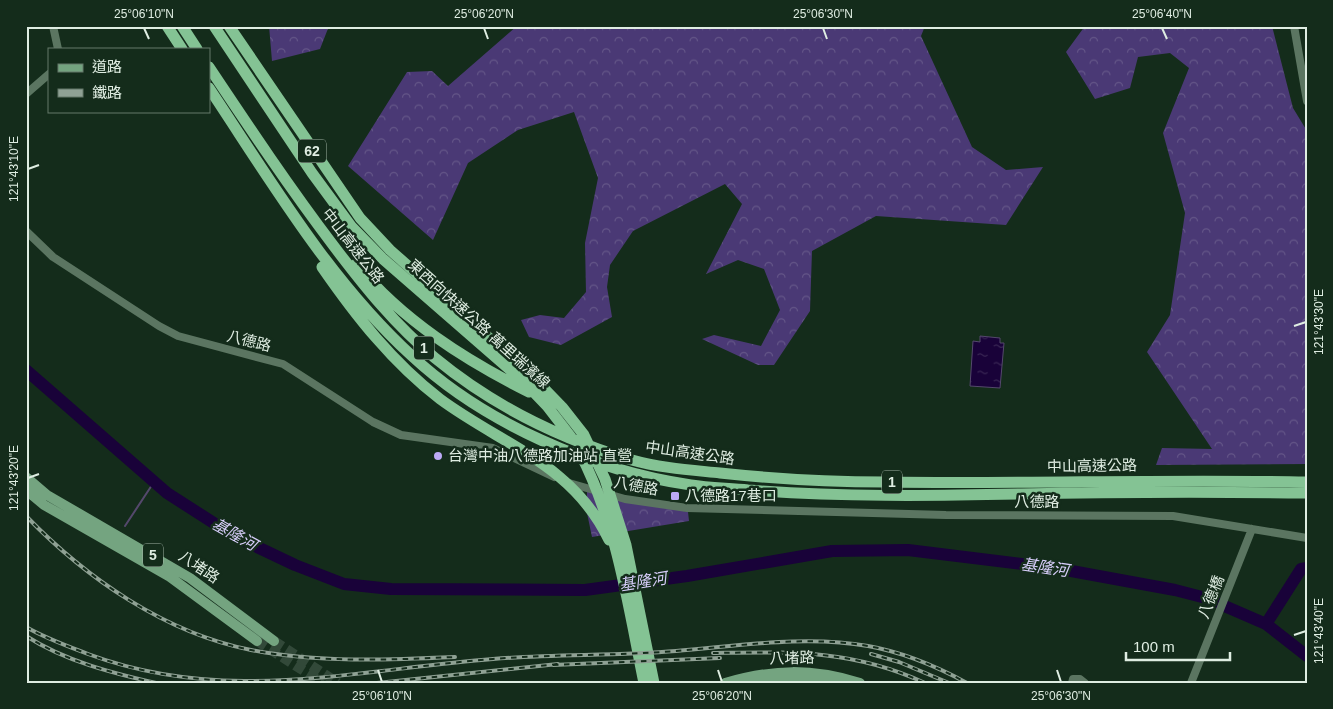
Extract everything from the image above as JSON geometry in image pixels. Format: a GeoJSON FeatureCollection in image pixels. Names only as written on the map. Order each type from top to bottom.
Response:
{"type":"FeatureCollection","features":[{"type":"Feature","properties":{"kind":"highway"},"geometry":{"type":"LineString","coordinates":[[168,26],[181,48]]}},
{"type":"Feature","properties":{"kind":"highway"},"geometry":{"type":"LineString","coordinates":[[182,26],[196,48]]}},
{"type":"Feature","properties":{"kind":"highway","name":"東西向快速公路 萬里瑞濱線"},"geometry":{"type":"LineString","coordinates":[[214,26],[341,215],[377,253],[429,290],[547,391],[584,435],[605,479],[626,545],[654,683]]}},
{"type":"Feature","properties":{"kind":"highway","name":"東西向快速公路 萬里瑞濱線"},"geometry":{"type":"LineString","coordinates":[[228,26],[348,203],[429,290],[547,406],[577,446],[592,475],[614,541],[644,683]]}},
{"type":"Feature","properties":{"kind":"highway","name":"中山高速公路"},"geometry":{"type":"LineString","coordinates":[[210,69],[288,186],[369,292],[401,327],[440,362],[474,388],[508,409],[565,435],[634,460],[689,470],[802,481],[929,483],[1179,480],[1307,482]]}},
{"type":"Feature","properties":{"kind":"highway","name":"中山高速公路"},"geometry":{"type":"LineString","coordinates":[[210,90],[322,258],[371,314],[412,356],[453,390],[500,418],[550,443],[629,471],[690,485],[806,494],[931,496],[1171,491],[1307,493]]}},
{"type":"Feature","properties":{"kind":"highway"},"geometry":{"type":"LineString","coordinates":[[288,186],[394,305],[413,322],[558,410],[577,434],[590,455],[610,503],[648,683]]}},
{"type":"Feature","properties":{"kind":"highway"},"geometry":{"type":"LineString","coordinates":[[288,207],[296,228],[366,327],[403,368],[442,400],[554,470],[593,514],[610,543],[639,683]]}},
{"type":"Feature","properties":{"kind":"main road","name":"八堵路"},"geometry":{"type":"LineString","coordinates":[[26,477],[48,495],[190,578],[274,641]]}},
{"type":"Feature","properties":{"kind":"main road","name":"八堵路"},"geometry":{"type":"LineString","coordinates":[[26,490],[44,505],[170,577],[257,641]]}},
{"type":"Feature","properties":{"kind":"main road","name":"八堵路"},"geometry":{"type":"LineString","coordinates":[[724,683],[767,673],[812,671],[860,683]]}},
{"type":"Feature","properties":{"kind":"main road","name":"八堵路"},"geometry":{"type":"LineString","coordinates":[[757,683],[804,679],[832,683]]}},
{"type":"Feature","properties":{"kind":"street"},"geometry":{"type":"LineString","coordinates":[[53,26],[58,48]]}},
{"type":"Feature","properties":{"kind":"street"},"geometry":{"type":"LineString","coordinates":[[1294,26],[1307,101]]}},
{"type":"Feature","properties":{"kind":"street"},"geometry":{"type":"LineString","coordinates":[[26,94],[48,75]]}},
{"type":"Feature","properties":{"kind":"street","name":"八德路"},"geometry":{"type":"LineString","coordinates":[[26,231],[53,257],[159,326],[178,336],[283,364],[373,422],[401,435],[493,448],[551,476],[596,492],[678,508],[712,510],[844,511],[946,515],[1174,516],[1307,538]]}},
{"type":"Feature","properties":{"kind":"street","name":"八德橋"},"geometry":{"type":"LineString","coordinates":[[1191,683],[1241,561],[1252,529]]}},
{"type":"Feature","properties":{"kind":"street"},"geometry":{"type":"LineString","coordinates":[[1072,683],[1074,679],[1080,679],[1085,683]]}},
{"type":"Feature","properties":{"kind":"green space"},"geometry":{"type":"Polygon","coordinates":[[[269,26],[329,26],[320,49],[272,61],[269,26]]]}},
{"type":"Feature","properties":{"kind":"green space"},"geometry":{"type":"Polygon","coordinates":[[[517,26],[925,26],[921,36],[972,147],[1006,170],[1043,167],[1006,225],[876,216],[812,251],[810,311],[774,365],[758,365],[702,339],[714,335],[761,346],[780,310],[764,269],[738,260],[706,274],[742,204],[725,184],[633,231],[610,265],[607,287],[612,317],[561,345],[529,337],[521,320],[540,315],[564,318],[586,292],[585,243],[598,178],[574,112],[518,130],[468,163],[433,240],[348,166],[407,72],[432,71],[448,86],[517,26]]]}},
{"type":"Feature","properties":{"kind":"green space"},"geometry":{"type":"Polygon","coordinates":[[[1085,26],[1272,26],[1293,108],[1307,131],[1307,464],[1156,465],[1162,448],[1212,449],[1147,352],[1170,315],[1185,213],[1163,133],[1189,68],[1170,53],[1138,57],[1130,88],[1095,99],[1066,52],[1085,26]]]}},
{"type":"Feature","properties":{"kind":"green space"},"geometry":{"type":"Polygon","coordinates":[[[587,489],[688,512],[689,521],[592,537],[587,513],[587,489]]]}},
{"type":"Feature","properties":{"kind":"water"},"geometry":{"type":"Polygon","coordinates":[[[980,336],[1000,338],[1000,343],[1004,343],[1000,388],[970,386],[973,341],[980,342],[980,336]]]}},
{"type":"Feature","properties":{"kind":"waterway","name":"基隆河"},"geometry":{"type":"LineString","coordinates":[[26,370],[167,493],[234,536],[295,565],[344,584],[391,589],[585,590],[687,576],[832,551],[908,550],[1055,568],[1175,590],[1206,598],[1266,624],[1307,656]]}},
{"type":"Feature","properties":{"kind":"waterway"},"geometry":{"type":"LineString","coordinates":[[125,526],[154,482]]}},
{"type":"Feature","properties":{"kind":"waterway"},"geometry":{"type":"LineString","coordinates":[[1266,624],[1301,569],[1307,568]]}},
{"type":"Feature","properties":{"kind":"tunnel"},"geometry":{"type":"LineString","coordinates":[[257,641],[323,683]]}},
{"type":"Feature","properties":{"kind":"tunnel"},"geometry":{"type":"LineString","coordinates":[[274,641],[338,683]]}},
{"type":"Feature","properties":{"kind":"railway"},"geometry":{"type":"LineString","coordinates":[[26,516],[74,561],[129,600],[188,631],[219,642],[276,654],[327,659],[378,660],[455,657]]}},
{"type":"Feature","properties":{"kind":"railway"},"geometry":{"type":"LineString","coordinates":[[26,627],[88,654],[139,669],[189,678],[239,681],[339,676],[516,657],[653,653],[772,642],[820,641],[868,646],[893,652],[931,665],[967,683]]}},
{"type":"Feature","properties":{"kind":"railway"},"geometry":{"type":"LineString","coordinates":[[26,636],[73,659],[156,683]]}},
{"type":"Feature","properties":{"kind":"railway"},"geometry":{"type":"LineString","coordinates":[[713,653],[795,653],[846,658],[898,672],[925,683]]}},
{"type":"Feature","properties":{"kind":"railway"},"geometry":{"type":"LineString","coordinates":[[871,654],[899,662],[949,683]]}},
{"type":"Feature","properties":{"kind":"railway"},"geometry":{"type":"LineString","coordinates":[[553,665],[720,658]]}},
{"type":"Feature","properties":{"kind":"railway"},"geometry":{"type":"LineString","coordinates":[[377,683],[558,664]]}},
{"type":"Feature","properties":{"kind":"place","name":"台灣中油八德路加油站 直營"},"geometry":{"type":"Point","coordinates":[438,456]}},
{"type":"Feature","properties":{"kind":"place","name":"八德路17巷口"},"geometry":{"type":"Point","coordinates":[675,496]}}]}
